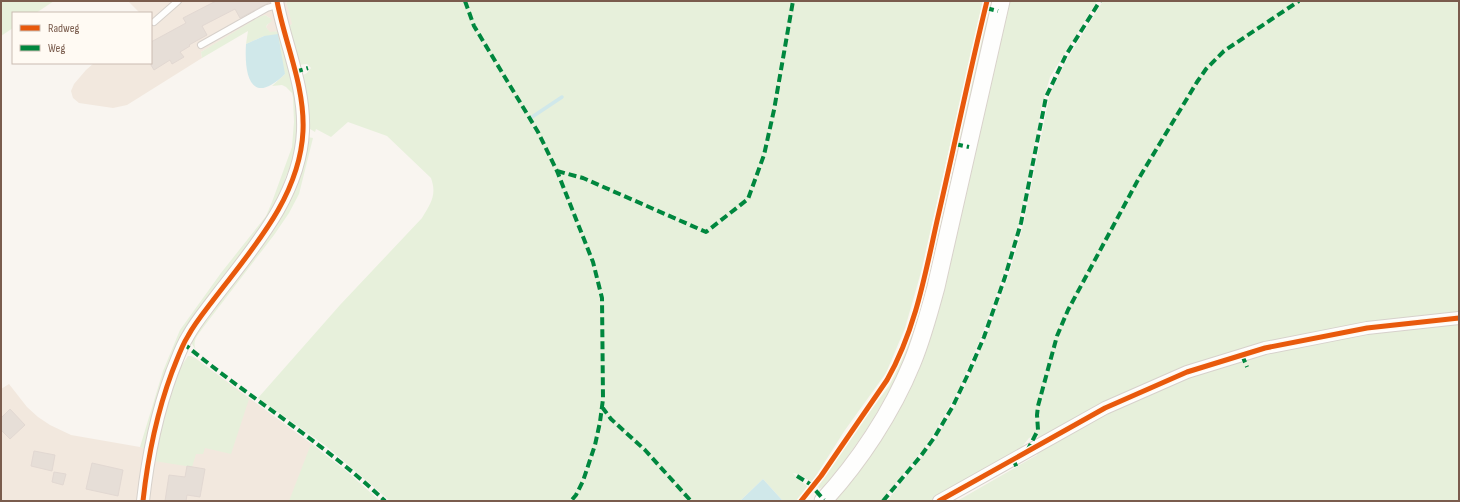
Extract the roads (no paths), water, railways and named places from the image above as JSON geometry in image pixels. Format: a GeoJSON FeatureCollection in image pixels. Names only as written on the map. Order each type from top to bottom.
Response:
{"type":"FeatureCollection","features":[{"type":"Feature","properties":{"kind":"main road"},"geometry":{"type":"LineString","coordinates":[[823,501],[852,465],[882,422],[900,390],[913,362],[925,327],[938,280],[1001,1]]}},
{"type":"Feature","properties":{"kind":"street"},"geometry":{"type":"LineString","coordinates":[[143,501],[147,464],[156,421],[178,355],[188,334],[257,242],[279,209],[287,194],[298,159],[303,130],[299,92],[277,3]]}},
{"type":"Feature","properties":{"kind":"street"},"geometry":{"type":"LineString","coordinates":[[939,501],[1105,408],[1187,372],[1265,348],[1367,328],[1459,318]]}},
{"type":"Feature","properties":{"kind":"lane"},"geometry":{"type":"LineString","coordinates":[[154,22],[178,1]]}},
{"type":"Feature","properties":{"kind":"lane"},"geometry":{"type":"LineString","coordinates":[[201,45],[277,3]]}},
{"type":"Feature","properties":{"kind":"water"},"geometry":{"type":"Polygon","coordinates":[[[278,34],[285,74],[264,88],[257,87],[252,83],[248,76],[246,67],[246,44],[264,36],[278,34]]]}},
{"type":"Feature","properties":{"kind":"water"},"geometry":{"type":"Polygon","coordinates":[[[763,479],[782,501],[740,501],[763,479]]]}},
{"type":"Feature","properties":{"kind":"waterway"},"geometry":{"type":"LineString","coordinates":[[532,117],[562,97]]}}]}
